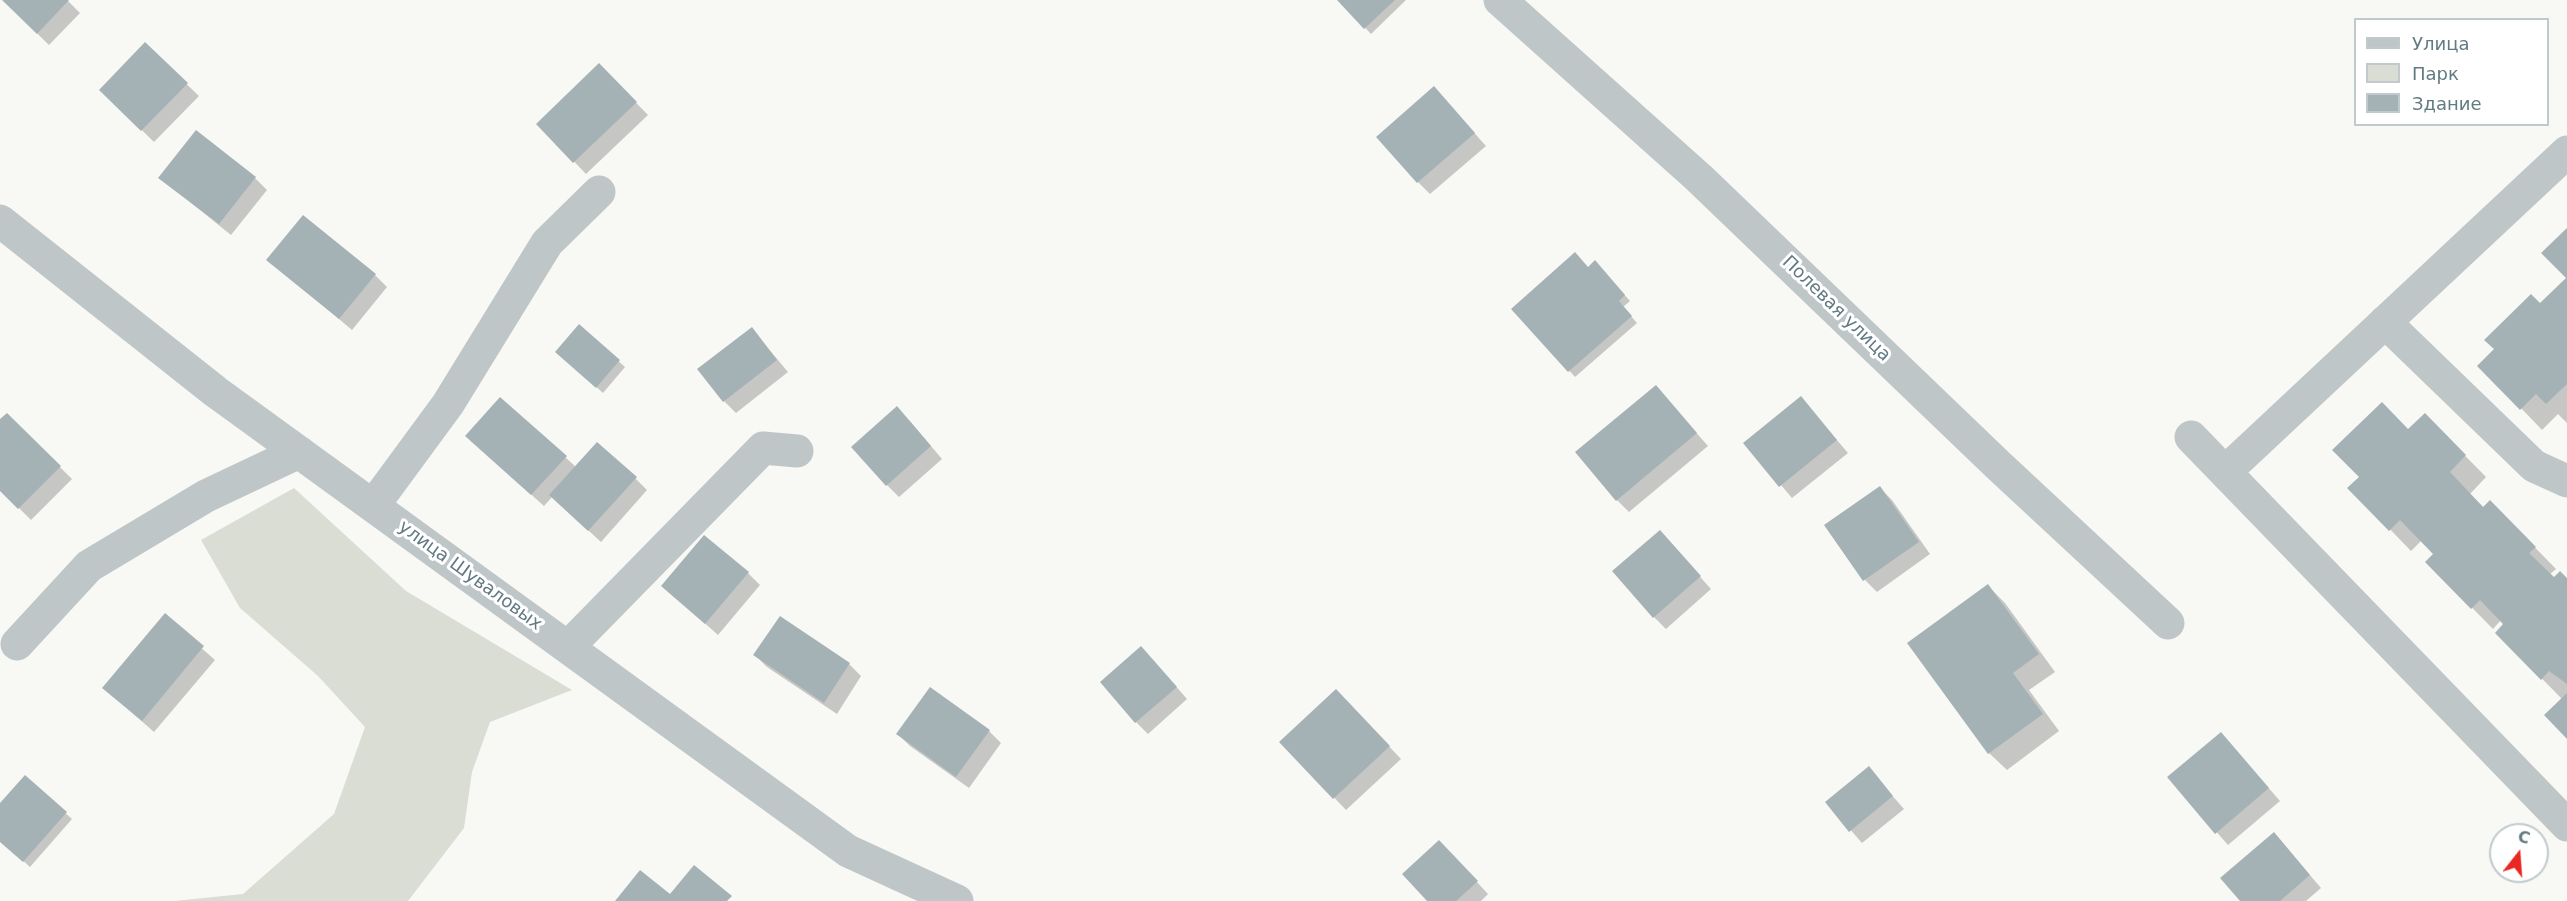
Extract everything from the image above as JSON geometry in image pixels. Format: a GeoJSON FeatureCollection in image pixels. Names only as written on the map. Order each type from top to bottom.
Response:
{"type":"FeatureCollection","features":[{"type":"Feature","properties":{"kind":"street","name":"Полевая улица"},"geometry":{"type":"LineString","coordinates":[[1500,0],[1699,178],[1998,465],[2168,623]]}},
{"type":"Feature","properties":{"kind":"street"},"geometry":{"type":"LineString","coordinates":[[2225,472],[2567,152]]}},
{"type":"Feature","properties":{"kind":"street"},"geometry":{"type":"LineString","coordinates":[[373,506],[448,404],[547,243],[599,192]]}},
{"type":"Feature","properties":{"kind":"street","name":"улица Шуваловых"},"geometry":{"type":"LineString","coordinates":[[0,222],[216,392],[848,850],[957,901]]}},
{"type":"Feature","properties":{"kind":"street"},"geometry":{"type":"LineString","coordinates":[[2385,322],[2534,466],[2565,478]]}},
{"type":"Feature","properties":{"kind":"street"},"geometry":{"type":"LineString","coordinates":[[2191,437],[2567,825]]}},
{"type":"Feature","properties":{"kind":"street"},"geometry":{"type":"LineString","coordinates":[[568,647],[763,448],[797,451]]}},
{"type":"Feature","properties":{"kind":"street"},"geometry":{"type":"LineString","coordinates":[[17,644],[88,567],[206,496],[299,452]]}},
{"type":"Feature","properties":{"kind":"green space"},"geometry":{"type":"Polygon","coordinates":[[[294,488],[406,591],[572,690],[490,722],[472,772],[464,828],[408,901],[174,901],[243,894],[334,814],[365,727],[318,676],[240,608],[201,540],[294,488]]]}},
{"type":"Feature","properties":{"kind":"building"},"geometry":{"type":"Polygon","coordinates":[[[2,0],[69,0],[37,34],[2,0]]]}},
{"type":"Feature","properties":{"kind":"building"},"geometry":{"type":"Polygon","coordinates":[[[1337,0],[1395,0],[1364,29],[1337,0]]]}},
{"type":"Feature","properties":{"kind":"building"},"geometry":{"type":"Polygon","coordinates":[[[145,42],[188,83],[141,131],[99,90],[145,42]]]}},
{"type":"Feature","properties":{"kind":"building"},"geometry":{"type":"Polygon","coordinates":[[[599,63],[637,102],[573,163],[536,124],[599,63]]]}},
{"type":"Feature","properties":{"kind":"building"},"geometry":{"type":"Polygon","coordinates":[[[1434,86],[1475,133],[1417,183],[1376,137],[1434,86]]]}},
{"type":"Feature","properties":{"kind":"building"},"geometry":{"type":"Polygon","coordinates":[[[196,130],[256,177],[219,224],[158,178],[196,130]]]}},
{"type":"Feature","properties":{"kind":"building"},"geometry":{"type":"Polygon","coordinates":[[[303,215],[376,274],[339,319],[266,260],[303,215]]]}},
{"type":"Feature","properties":{"kind":"building"},"geometry":{"type":"Polygon","coordinates":[[[2567,228],[2567,384],[2546,404],[2536,394],[2520,410],[2477,366],[2494,349],[2484,340],[2531,294],[2540,303],[2566,278],[2541,253],[2567,228]]]}},
{"type":"Feature","properties":{"kind":"building"},"geometry":{"type":"Polygon","coordinates":[[[1575,252],[1588,267],[1595,260],[1625,295],[1619,301],[1632,316],[1568,372],[1511,309],[1575,252]]]}},
{"type":"Feature","properties":{"kind":"building"},"geometry":{"type":"Polygon","coordinates":[[[579,324],[620,360],[596,388],[555,352],[579,324]]]}},
{"type":"Feature","properties":{"kind":"building"},"geometry":{"type":"Polygon","coordinates":[[[752,327],[777,360],[723,402],[697,369],[752,327]]]}},
{"type":"Feature","properties":{"kind":"building"},"geometry":{"type":"Polygon","coordinates":[[[1656,385],[1697,433],[1616,501],[1575,452],[1656,385]]]}},
{"type":"Feature","properties":{"kind":"building"},"geometry":{"type":"Polygon","coordinates":[[[1801,396],[1837,440],[1779,487],[1743,443],[1801,396]]]}},
{"type":"Feature","properties":{"kind":"building"},"geometry":{"type":"Polygon","coordinates":[[[500,397],[567,456],[531,495],[465,436],[500,397]]]}},
{"type":"Feature","properties":{"kind":"building"},"geometry":{"type":"Polygon","coordinates":[[[2382,402],[2408,429],[2425,413],[2466,455],[2450,472],[2483,507],[2490,500],[2536,547],[2529,553],[2554,577],[2560,571],[2567,578],[2567,684],[2549,671],[2541,680],[2495,633],[2503,624],[2480,600],[2471,609],[2425,562],[2433,554],[2400,520],[2389,531],[2347,488],[2359,477],[2332,450],[2382,402]]]}},
{"type":"Feature","properties":{"kind":"building"},"geometry":{"type":"Polygon","coordinates":[[[897,406],[931,446],[886,486],[851,447],[897,406]]]}},
{"type":"Feature","properties":{"kind":"building"},"geometry":{"type":"Polygon","coordinates":[[[7,413],[61,466],[18,509],[0,491],[0,419],[7,413]]]}},
{"type":"Feature","properties":{"kind":"building"},"geometry":{"type":"Polygon","coordinates":[[[597,442],[637,477],[588,531],[549,495],[597,442]]]}},
{"type":"Feature","properties":{"kind":"building"},"geometry":{"type":"Polygon","coordinates":[[[1880,486],[1919,542],[1863,581],[1824,525],[1880,486]]]}},
{"type":"Feature","properties":{"kind":"building"},"geometry":{"type":"Polygon","coordinates":[[[1660,530],[1701,576],[1653,618],[1612,571],[1660,530]]]}},
{"type":"Feature","properties":{"kind":"building"},"geometry":{"type":"Polygon","coordinates":[[[704,535],[749,572],[705,624],[661,586],[704,535]]]}},
{"type":"Feature","properties":{"kind":"building"},"geometry":{"type":"Polygon","coordinates":[[[1988,584],[2039,654],[2013,673],[2043,714],[1988,754],[1907,643],[1988,584]]]}},
{"type":"Feature","properties":{"kind":"building"},"geometry":{"type":"Polygon","coordinates":[[[165,613],[204,646],[142,721],[102,688],[165,613]]]}},
{"type":"Feature","properties":{"kind":"building"},"geometry":{"type":"Polygon","coordinates":[[[780,616],[850,663],[824,703],[753,655],[780,616]]]}},
{"type":"Feature","properties":{"kind":"building"},"geometry":{"type":"Polygon","coordinates":[[[1141,646],[1177,687],[1135,723],[1100,682],[1141,646]]]}},
{"type":"Feature","properties":{"kind":"building"},"geometry":{"type":"Polygon","coordinates":[[[930,687],[990,730],[956,777],[896,734],[930,687]]]}},
{"type":"Feature","properties":{"kind":"building"},"geometry":{"type":"Polygon","coordinates":[[[1336,689],[1390,746],[1333,799],[1279,742],[1336,689]]]}},
{"type":"Feature","properties":{"kind":"building"},"geometry":{"type":"Polygon","coordinates":[[[2567,693],[2567,739],[2544,715],[2567,693]]]}},
{"type":"Feature","properties":{"kind":"building"},"geometry":{"type":"Polygon","coordinates":[[[2221,732],[2269,788],[2215,834],[2167,777],[2221,732]]]}},
{"type":"Feature","properties":{"kind":"building"},"geometry":{"type":"Polygon","coordinates":[[[1869,766],[1893,796],[1849,832],[1825,802],[1869,766]]]}},
{"type":"Feature","properties":{"kind":"building"},"geometry":{"type":"Polygon","coordinates":[[[25,775],[67,812],[23,862],[0,842],[0,803],[25,775]]]}},
{"type":"Feature","properties":{"kind":"building"},"geometry":{"type":"Polygon","coordinates":[[[2274,832],[2310,875],[2280,901],[2240,901],[2220,878],[2274,832]]]}},
{"type":"Feature","properties":{"kind":"building"},"geometry":{"type":"Polygon","coordinates":[[[1439,840],[1478,881],[1456,901],[1427,901],[1402,874],[1439,840]]]}},
{"type":"Feature","properties":{"kind":"building"},"geometry":{"type":"Polygon","coordinates":[[[694,865],[732,896],[727,901],[615,901],[640,870],[670,894],[694,865]]]}}]}
